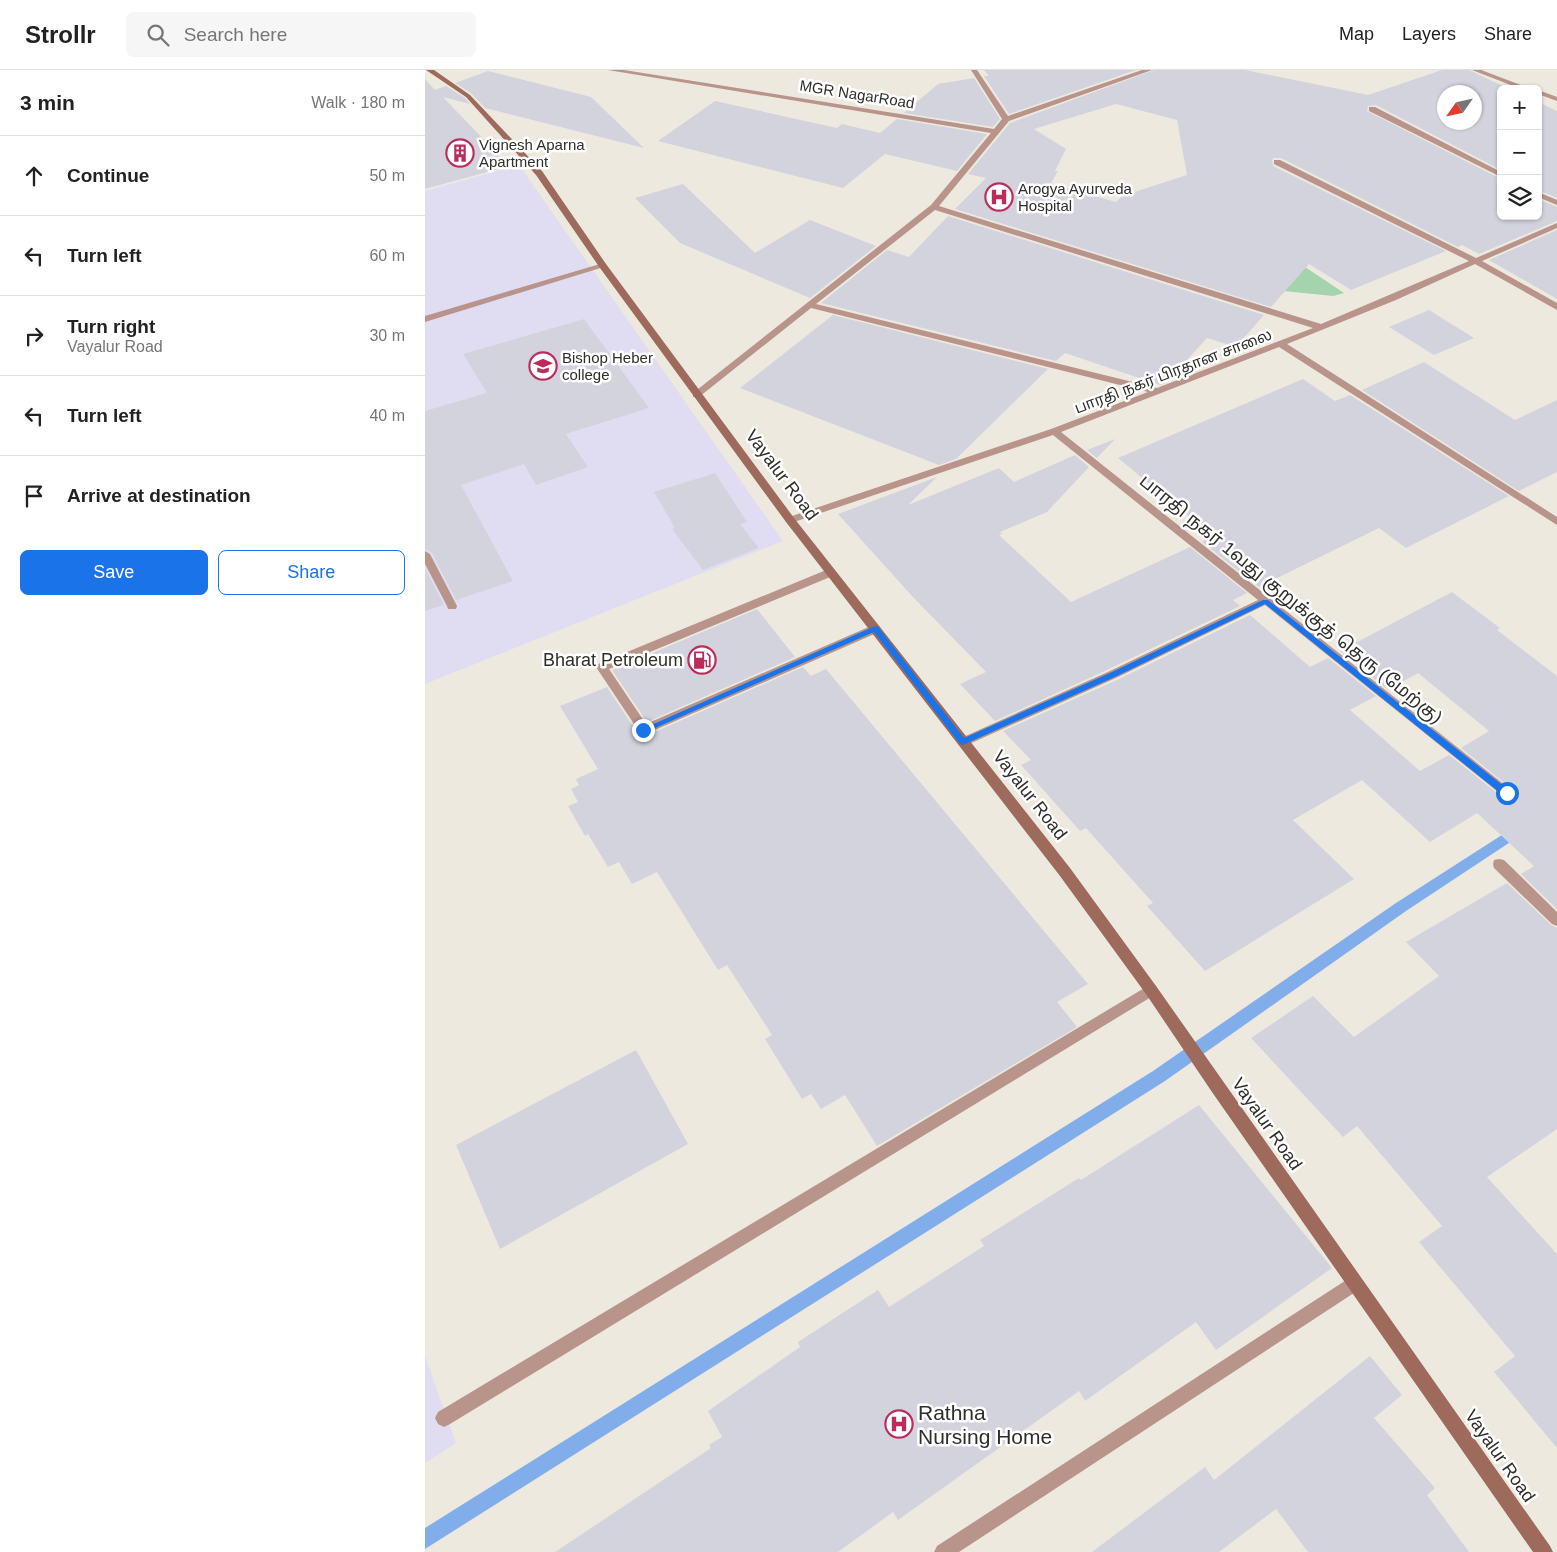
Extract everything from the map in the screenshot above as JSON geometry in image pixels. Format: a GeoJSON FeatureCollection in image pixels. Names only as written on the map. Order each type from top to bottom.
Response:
{"type":"FeatureCollection","features":[{"type":"Feature","properties":{"kind":"main road","name":"Vayalur Road"},"geometry":{"type":"LineString","coordinates":[[429,70],[467,96],[539,174],[696,395],[790,520],[1065,872],[1163,1007],[1354,1283],[1544,1552]]}},
{"type":"Feature","properties":{"kind":"street","name":"MGR NagarRoad"},"geometry":{"type":"LineString","coordinates":[[611,70],[812,100],[995,131]]}},
{"type":"Feature","properties":{"kind":"street"},"geometry":{"type":"LineString","coordinates":[[975,70],[1006,120]]}},
{"type":"Feature","properties":{"kind":"street"},"geometry":{"type":"LineString","coordinates":[[696,395],[934,207],[1006,120],[1149,70]]}},
{"type":"Feature","properties":{"kind":"street"},"geometry":{"type":"LineString","coordinates":[[1475,70],[1517,85]]}},
{"type":"Feature","properties":{"kind":"street"},"geometry":{"type":"LineString","coordinates":[[1542,93],[1557,99]]}},
{"type":"Feature","properties":{"kind":"street"},"geometry":{"type":"LineString","coordinates":[[1373,109],[1497,172]]}},
{"type":"Feature","properties":{"kind":"street"},"geometry":{"type":"LineString","coordinates":[[1277,162],[1475,262],[1557,307]]}},
{"type":"Feature","properties":{"kind":"street"},"geometry":{"type":"LineString","coordinates":[[1542,196],[1557,203]]}},
{"type":"Feature","properties":{"kind":"street"},"geometry":{"type":"LineString","coordinates":[[934,207],[1320,327]]}},
{"type":"Feature","properties":{"kind":"street","name":"பாரதி நகர் பிரதான சாலை"},"geometry":{"type":"LineString","coordinates":[[790,520],[1054,431],[1280,344],[1475,262],[1557,225]]}},
{"type":"Feature","properties":{"kind":"street"},"geometry":{"type":"LineString","coordinates":[[425,319],[603,266]]}},
{"type":"Feature","properties":{"kind":"street"},"geometry":{"type":"LineString","coordinates":[[809,305],[1157,391]]}},
{"type":"Feature","properties":{"kind":"street"},"geometry":{"type":"LineString","coordinates":[[1280,344],[1557,522]]}},
{"type":"Feature","properties":{"kind":"street","name":"பாரதி நகர் 1வது குறுக்குத் தெரு (மேற்கு)"},"geometry":{"type":"LineString","coordinates":[[1054,431],[1507,793]]}},
{"type":"Feature","properties":{"kind":"street"},"geometry":{"type":"LineString","coordinates":[[425,554],[452,606]]}},
{"type":"Feature","properties":{"kind":"street"},"geometry":{"type":"LineString","coordinates":[[831,572],[602,667],[643,730],[875,629]]}},
{"type":"Feature","properties":{"kind":"street"},"geometry":{"type":"LineString","coordinates":[[963,742],[1114,674],[1265,601]]}},
{"type":"Feature","properties":{"kind":"street"},"geometry":{"type":"LineString","coordinates":[[1499,864],[1557,920]]}},
{"type":"Feature","properties":{"kind":"street"},"geometry":{"type":"LineString","coordinates":[[444,1418],[1151,990]]}},
{"type":"Feature","properties":{"kind":"street"},"geometry":{"type":"LineString","coordinates":[[943,1552],[1354,1283]]}},
{"type":"Feature","properties":{"kind":"shaded area","name":"Bishop Heber college"},"geometry":{"type":"Polygon","coordinates":[[[519,165],[783,541],[425,684],[425,191],[519,165]]]}},
{"type":"Feature","properties":{"kind":"shaded area"},"geometry":{"type":"Polygon","coordinates":[[[425,1356],[456,1443],[425,1463],[425,1356]]]}},
{"type":"Feature","properties":{"kind":"green space"},"geometry":{"type":"Polygon","coordinates":[[[1290,257],[1344,293],[1333,296],[1284,291],[1290,257]]]}},
{"type":"Feature","properties":{"kind":"building"},"geometry":{"type":"Polygon","coordinates":[[[984,70],[1136,70],[1009,114],[984,76],[989,76],[984,70]]]}},
{"type":"Feature","properties":{"kind":"building"},"geometry":{"type":"Polygon","coordinates":[[[1154,70],[1245,70],[1368,95],[1442,70],[1469,70],[1501,85],[1497,85],[1497,168],[1376,105],[1368,106],[1367,111],[1497,177],[1497,220],[1542,220],[1542,201],[1557,207],[1557,221],[1479,254],[1462,245],[1458,247],[1281,158],[1274,158],[1272,160],[1273,166],[1446,251],[1351,290],[1309,264],[1271,307],[955,209],[986,178],[968,174],[1010,123],[1154,70]],[[1116,104],[1034,129],[1066,149],[1055,171],[1058,171],[1051,183],[1116,202],[1122,196],[1187,175],[1177,120],[1116,104]]]}},
{"type":"Feature","properties":{"kind":"building"},"geometry":{"type":"Polygon","coordinates":[[[488,71],[591,97],[644,148],[485,108],[471,93],[455,83],[488,71]]]}},
{"type":"Feature","properties":{"kind":"building"},"geometry":{"type":"Polygon","coordinates":[[[974,78],[1000,119],[993,127],[904,113],[938,84],[974,78]]]}},
{"type":"Feature","properties":{"kind":"building","name":"Vignesh Aparna Apartment"},"geometry":{"type":"Polygon","coordinates":[[[425,79],[435,90],[446,86],[465,98],[470,104],[443,97],[509,166],[425,189],[425,79]]]}},
{"type":"Feature","properties":{"kind":"building"},"geometry":{"type":"Polygon","coordinates":[[[715,101],[837,128],[842,124],[880,133],[897,119],[987,134],[957,171],[885,154],[843,188],[658,141],[715,101]]]}},
{"type":"Feature","properties":{"kind":"building"},"geometry":{"type":"Polygon","coordinates":[[[1542,104],[1557,111],[1557,198],[1542,192],[1542,104]]]}},
{"type":"Feature","properties":{"kind":"building"},"geometry":{"type":"Polygon","coordinates":[[[683,184],[755,253],[810,220],[876,246],[810,298],[680,243],[635,198],[683,184]]]}},
{"type":"Feature","properties":{"kind":"building"},"geometry":{"type":"Polygon","coordinates":[[[948,216],[1264,315],[1236,347],[1207,338],[1167,382],[1160,385],[1065,353],[1056,361],[821,303],[887,250],[909,257],[948,216]]]}},
{"type":"Feature","properties":{"kind":"building"},"geometry":{"type":"Polygon","coordinates":[[[1557,230],[1557,299],[1489,260],[1557,230]]]}},
{"type":"Feature","properties":{"kind":"building"},"geometry":{"type":"Polygon","coordinates":[[[1429,310],[1474,338],[1434,355],[1389,327],[1429,310]]]}},
{"type":"Feature","properties":{"kind":"building"},"geometry":{"type":"Polygon","coordinates":[[[833,315],[1048,369],[956,459],[939,465],[740,388],[833,315]]]}},
{"type":"Feature","properties":{"kind":"building"},"geometry":{"type":"Polygon","coordinates":[[[584,319],[649,408],[566,434],[588,467],[536,485],[524,464],[461,485],[513,581],[456,600],[432,553],[425,549],[425,411],[487,393],[463,354],[584,319]]]}},
{"type":"Feature","properties":{"kind":"building"},"geometry":{"type":"Polygon","coordinates":[[[1424,362],[1515,420],[1557,400],[1557,472],[1519,491],[1362,390],[1424,362]]]}},
{"type":"Feature","properties":{"kind":"building"},"geometry":{"type":"Polygon","coordinates":[[[1303,379],[1335,401],[1350,395],[1509,496],[1406,548],[1379,528],[1259,587],[1202,542],[1213,536],[1118,458],[1303,379]]]}},
{"type":"Feature","properties":{"kind":"building"},"geometry":{"type":"Polygon","coordinates":[[[1115,439],[1097,458],[1087,450],[1115,439]]]}},
{"type":"Feature","properties":{"kind":"building"},"geometry":{"type":"Polygon","coordinates":[[[1075,455],[1089,467],[1047,512],[1000,532],[1002,534],[999,535],[1071,602],[1190,547],[1247,593],[1233,600],[1240,606],[995,721],[960,684],[986,672],[912,596],[838,514],[937,477],[908,505],[999,468],[1014,482],[1075,455]]]}},
{"type":"Feature","properties":{"kind":"building"},"geometry":{"type":"Polygon","coordinates":[[[715,473],[747,522],[740,524],[759,548],[703,570],[672,529],[675,528],[654,492],[715,473]]]}},
{"type":"Feature","properties":{"kind":"building"},"geometry":{"type":"Polygon","coordinates":[[[425,568],[444,605],[425,611],[425,568]]]}},
{"type":"Feature","properties":{"kind":"building"},"geometry":{"type":"Polygon","coordinates":[[[1452,592],[1500,628],[1497,630],[1557,676],[1557,909],[1521,874],[1534,866],[1477,813],[1430,842],[1362,780],[1293,820],[1354,879],[1205,971],[1147,906],[1153,903],[1086,828],[1080,831],[1021,765],[1031,760],[1003,731],[1119,679],[1250,615],[1310,667],[1328,658],[1376,696],[1350,710],[1420,771],[1449,755],[1502,797],[1511,798],[1515,794],[1512,789],[1461,748],[1489,731],[1418,673],[1388,690],[1340,651],[1452,592]]]}},
{"type":"Feature","properties":{"kind":"building"},"geometry":{"type":"Polygon","coordinates":[[[757,609],[795,657],[647,722],[612,670],[757,609]]]}},
{"type":"Feature","properties":{"kind":"building"},"geometry":{"type":"Polygon","coordinates":[[[803,667],[811,676],[826,669],[1088,984],[1057,1002],[1077,1027],[877,1146],[845,1095],[821,1109],[811,1094],[802,1099],[765,1039],[772,1035],[727,965],[718,970],[657,872],[632,884],[619,862],[608,867],[588,834],[585,836],[568,806],[578,802],[571,789],[579,785],[576,779],[598,769],[560,706],[607,687],[638,734],[648,735],[803,667]]]}},
{"type":"Feature","properties":{"kind":"building"},"geometry":{"type":"Polygon","coordinates":[[[1507,883],[1551,925],[1557,928],[1557,1129],[1487,1177],[1557,1254],[1557,1448],[1494,1372],[1515,1356],[1419,1242],[1442,1226],[1357,1126],[1343,1137],[1251,1038],[1313,996],[1354,1037],[1439,976],[1406,942],[1507,883]]]}},
{"type":"Feature","properties":{"kind":"building"},"geometry":{"type":"Polygon","coordinates":[[[636,1050],[688,1144],[500,1249],[456,1145],[636,1050]]]}},
{"type":"Feature","properties":{"kind":"building"},"geometry":{"type":"Polygon","coordinates":[[[1199,1105],[1332,1268],[1216,1350],[1196,1322],[1085,1401],[1079,1391],[898,1520],[893,1512],[838,1552],[555,1552],[711,1448],[709,1445],[722,1437],[708,1411],[800,1347],[798,1342],[878,1290],[889,1307],[984,1246],[980,1240],[1079,1178],[1081,1180],[1199,1105]]]}},
{"type":"Feature","properties":{"kind":"building"},"geometry":{"type":"Polygon","coordinates":[[[1370,1356],[1402,1395],[1374,1418],[1435,1488],[1427,1495],[1469,1552],[1308,1552],[1276,1509],[1219,1552],[1092,1552],[1205,1467],[1214,1480],[1370,1356]]]}},
{"type":"Feature","properties":{"kind":"waterway"},"geometry":{"type":"LineString","coordinates":[[425,1539],[1159,1076],[1401,907],[1519,829]]}},
{"type":"Feature","properties":{"kind":"place","name":"Vignesh Aparna Apartment"},"geometry":{"type":"Point","coordinates":[460,153]}},
{"type":"Feature","properties":{"kind":"place","name":"Arogya Ayurveda Hospital"},"geometry":{"type":"Point","coordinates":[999,197]}},
{"type":"Feature","properties":{"kind":"place","name":"Bishop Heber college"},"geometry":{"type":"Point","coordinates":[543,366]}},
{"type":"Feature","properties":{"kind":"place","name":"Bharat Petroleum"},"geometry":{"type":"Point","coordinates":[702,660]}},
{"type":"Feature","properties":{"kind":"place","name":"Rathna Nursing Home"},"geometry":{"type":"Point","coordinates":[899,1424]}},
{"type":"Feature","properties":{"kind":"route"},"geometry":{"type":"LineString","coordinates":[[643,730],[875,629],[963,742],[1114,674],[1265,601],[1507,793]]}}]}
